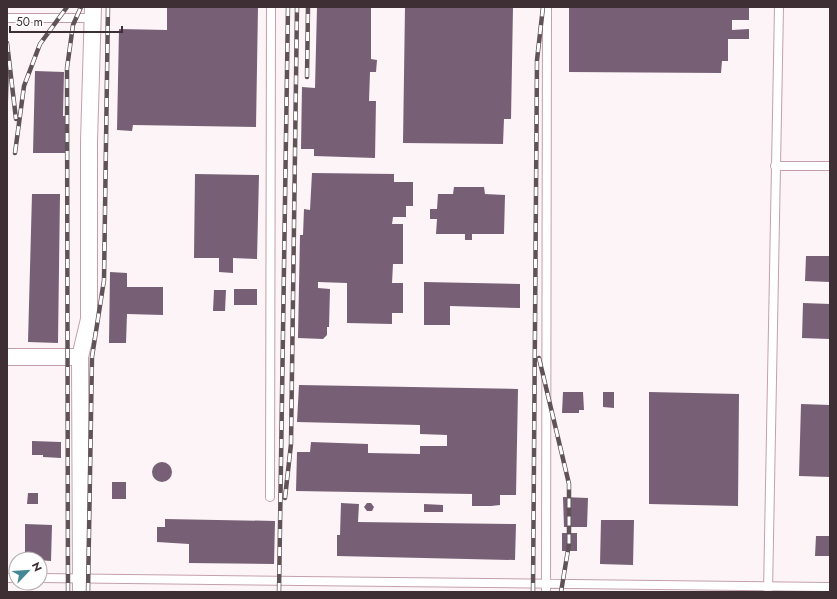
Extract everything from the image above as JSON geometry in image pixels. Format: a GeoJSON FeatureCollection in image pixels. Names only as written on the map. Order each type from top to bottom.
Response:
{"type":"FeatureCollection","features":[{"type":"Feature","properties":{"kind":"street"},"geometry":{"type":"LineString","coordinates":[[81,585],[80,357],[89,319],[93,13]]}},
{"type":"Feature","properties":{"kind":"street"},"geometry":{"type":"LineString","coordinates":[[7,357],[80,357]]}},
{"type":"Feature","properties":{"kind":"lane"},"geometry":{"type":"LineString","coordinates":[[270,497],[271,7]]}},
{"type":"Feature","properties":{"kind":"lane"},"geometry":{"type":"LineString","coordinates":[[546,592],[547,7]]}},
{"type":"Feature","properties":{"kind":"lane"},"geometry":{"type":"LineString","coordinates":[[768,588],[779,7]]}},
{"type":"Feature","properties":{"kind":"lane"},"geometry":{"type":"LineString","coordinates":[[7,18],[93,13]]}},
{"type":"Feature","properties":{"kind":"lane"},"geometry":{"type":"LineString","coordinates":[[775,166],[830,166]]}},
{"type":"Feature","properties":{"kind":"lane"},"geometry":{"type":"LineString","coordinates":[[48,579],[81,585],[546,583],[768,588],[830,587]]}},
{"type":"Feature","properties":{"kind":"building"},"geometry":{"type":"Polygon","coordinates":[[[167,7],[258,7],[256,127],[133,125],[132,131],[117,130],[119,29],[167,30],[167,7]]]}},
{"type":"Feature","properties":{"kind":"building"},"geometry":{"type":"Polygon","coordinates":[[[317,7],[371,7],[371,59],[377,60],[376,72],[370,72],[369,101],[376,101],[375,158],[314,156],[314,149],[301,149],[302,87],[315,88],[317,7]]]}},
{"type":"Feature","properties":{"kind":"building"},"geometry":{"type":"Polygon","coordinates":[[[405,7],[513,7],[511,119],[504,119],[503,144],[403,143],[405,7]]]}},
{"type":"Feature","properties":{"kind":"building"},"geometry":{"type":"Polygon","coordinates":[[[569,7],[749,7],[749,20],[732,20],[732,30],[749,29],[749,39],[728,39],[728,61],[722,61],[721,73],[569,72],[569,7]]]}},
{"type":"Feature","properties":{"kind":"building"},"geometry":{"type":"Polygon","coordinates":[[[7,64],[9,73],[8,103],[7,103],[7,64]]]}},
{"type":"Feature","properties":{"kind":"building"},"geometry":{"type":"Polygon","coordinates":[[[35,71],[64,72],[63,116],[66,116],[66,153],[33,153],[35,71]]]}},
{"type":"Feature","properties":{"kind":"building"},"geometry":{"type":"Polygon","coordinates":[[[312,173],[394,174],[394,182],[413,182],[413,206],[406,206],[406,217],[393,217],[392,224],[403,224],[403,264],[393,264],[392,283],[403,283],[403,313],[392,313],[392,324],[347,323],[347,283],[318,282],[318,288],[330,289],[329,327],[327,327],[327,335],[323,339],[298,338],[300,235],[303,235],[304,209],[310,210],[312,173]]]}},
{"type":"Feature","properties":{"kind":"building"},"geometry":{"type":"Polygon","coordinates":[[[195,174],[259,175],[257,259],[233,258],[233,273],[219,272],[219,258],[194,258],[195,174]]]}},
{"type":"Feature","properties":{"kind":"building"},"geometry":{"type":"Polygon","coordinates":[[[454,187],[484,187],[485,194],[505,195],[504,234],[472,234],[472,240],[465,240],[465,234],[436,234],[437,219],[430,219],[430,209],[437,209],[438,194],[453,194],[454,187]]]}},
{"type":"Feature","properties":{"kind":"building"},"geometry":{"type":"Polygon","coordinates":[[[32,194],[60,194],[58,343],[28,342],[32,194]]]}},
{"type":"Feature","properties":{"kind":"building"},"geometry":{"type":"Polygon","coordinates":[[[806,256],[830,256],[830,282],[805,281],[806,256]]]}},
{"type":"Feature","properties":{"kind":"building"},"geometry":{"type":"Polygon","coordinates":[[[110,272],[127,273],[127,287],[163,287],[163,315],[127,314],[126,343],[109,343],[110,272]]]}},
{"type":"Feature","properties":{"kind":"building"},"geometry":{"type":"Polygon","coordinates":[[[424,282],[520,284],[520,308],[450,306],[450,325],[424,325],[424,282]]]}},
{"type":"Feature","properties":{"kind":"building"},"geometry":{"type":"Polygon","coordinates":[[[234,289],[257,289],[257,305],[234,305],[234,289]]]}},
{"type":"Feature","properties":{"kind":"building"},"geometry":{"type":"Polygon","coordinates":[[[214,290],[226,290],[225,311],[213,311],[214,290]]]}},
{"type":"Feature","properties":{"kind":"building"},"geometry":{"type":"Polygon","coordinates":[[[803,303],[830,304],[830,339],[802,338],[803,303]]]}},
{"type":"Feature","properties":{"kind":"building"},"geometry":{"type":"Polygon","coordinates":[[[299,385],[518,389],[516,495],[500,495],[500,505],[472,506],[472,494],[296,491],[297,452],[310,452],[311,442],[368,444],[368,453],[420,454],[420,446],[447,446],[447,435],[420,434],[420,425],[297,422],[299,385]]]}},
{"type":"Feature","properties":{"kind":"building"},"geometry":{"type":"Polygon","coordinates":[[[563,392],[583,392],[584,410],[579,410],[579,413],[562,413],[563,392]]]}},
{"type":"Feature","properties":{"kind":"building"},"geometry":{"type":"Polygon","coordinates":[[[603,392],[614,392],[614,408],[603,407],[603,392]]]}},
{"type":"Feature","properties":{"kind":"building"},"geometry":{"type":"Polygon","coordinates":[[[649,392],[739,394],[738,506],[649,504],[649,392]]]}},
{"type":"Feature","properties":{"kind":"building"},"geometry":{"type":"Polygon","coordinates":[[[801,404],[830,405],[830,477],[799,476],[801,404]]]}},
{"type":"Feature","properties":{"kind":"building"},"geometry":{"type":"Polygon","coordinates":[[[32,441],[61,442],[61,458],[32,455],[32,441]]]}},
{"type":"Feature","properties":{"kind":"building"},"geometry":{"type":"Polygon","coordinates":[[[158,462],[166,462],[172,468],[172,476],[166,482],[158,482],[152,476],[152,468],[158,462]]]}},
{"type":"Feature","properties":{"kind":"building"},"geometry":{"type":"Polygon","coordinates":[[[112,482],[126,482],[126,499],[112,499],[112,482]]]}},
{"type":"Feature","properties":{"kind":"building"},"geometry":{"type":"Polygon","coordinates":[[[28,493],[38,493],[38,504],[27,504],[28,493]]]}},
{"type":"Feature","properties":{"kind":"building"},"geometry":{"type":"Polygon","coordinates":[[[563,497],[588,498],[587,527],[564,527],[563,497]]]}},
{"type":"Feature","properties":{"kind":"building"},"geometry":{"type":"Polygon","coordinates":[[[341,503],[359,504],[358,522],[516,524],[515,560],[337,556],[337,535],[340,535],[341,503]]]}},
{"type":"Feature","properties":{"kind":"building"},"geometry":{"type":"Polygon","coordinates":[[[367,503],[371,503],[374,507],[372,511],[367,511],[364,507],[367,503]]]}},
{"type":"Feature","properties":{"kind":"building"},"geometry":{"type":"Polygon","coordinates":[[[424,504],[443,505],[443,512],[424,512],[424,504]]]}},
{"type":"Feature","properties":{"kind":"building"},"geometry":{"type":"Polygon","coordinates":[[[165,519],[275,521],[274,564],[189,563],[189,544],[157,542],[157,527],[165,527],[165,519]]]}},
{"type":"Feature","properties":{"kind":"building"},"geometry":{"type":"Polygon","coordinates":[[[601,520],[634,520],[633,565],[600,564],[601,520]]]}},
{"type":"Feature","properties":{"kind":"building"},"geometry":{"type":"Polygon","coordinates":[[[25,524],[52,525],[51,561],[48,561],[48,551],[25,551],[25,524]]]}},
{"type":"Feature","properties":{"kind":"building"},"geometry":{"type":"Polygon","coordinates":[[[562,533],[577,533],[577,551],[562,551],[562,533]]]}},
{"type":"Feature","properties":{"kind":"building"},"geometry":{"type":"Polygon","coordinates":[[[816,536],[830,536],[830,556],[815,556],[816,536]]]}},
{"type":"Feature","properties":{"kind":"railway"},"geometry":{"type":"LineString","coordinates":[[15,153],[24,86],[40,44],[67,7]]}},
{"type":"Feature","properties":{"kind":"railway"},"geometry":{"type":"LineString","coordinates":[[68,592],[67,68],[73,25],[81,7]]}},
{"type":"Feature","properties":{"kind":"railway"},"geometry":{"type":"LineString","coordinates":[[88,592],[92,357],[104,280],[108,7]]}},
{"type":"Feature","properties":{"kind":"railway"},"geometry":{"type":"LineString","coordinates":[[279,592],[288,7]]}},
{"type":"Feature","properties":{"kind":"railway"},"geometry":{"type":"LineString","coordinates":[[285,498],[291,444],[297,7]]}},
{"type":"Feature","properties":{"kind":"railway"},"geometry":{"type":"LineString","coordinates":[[307,77],[308,7]]}},
{"type":"Feature","properties":{"kind":"railway"},"geometry":{"type":"LineString","coordinates":[[533,592],[537,60],[543,7]]}},
{"type":"Feature","properties":{"kind":"railway"},"geometry":{"type":"LineString","coordinates":[[7,43],[16,119]]}},
{"type":"Feature","properties":{"kind":"railway"},"geometry":{"type":"LineString","coordinates":[[539,358],[569,484],[569,544],[561,592]]}}]}
